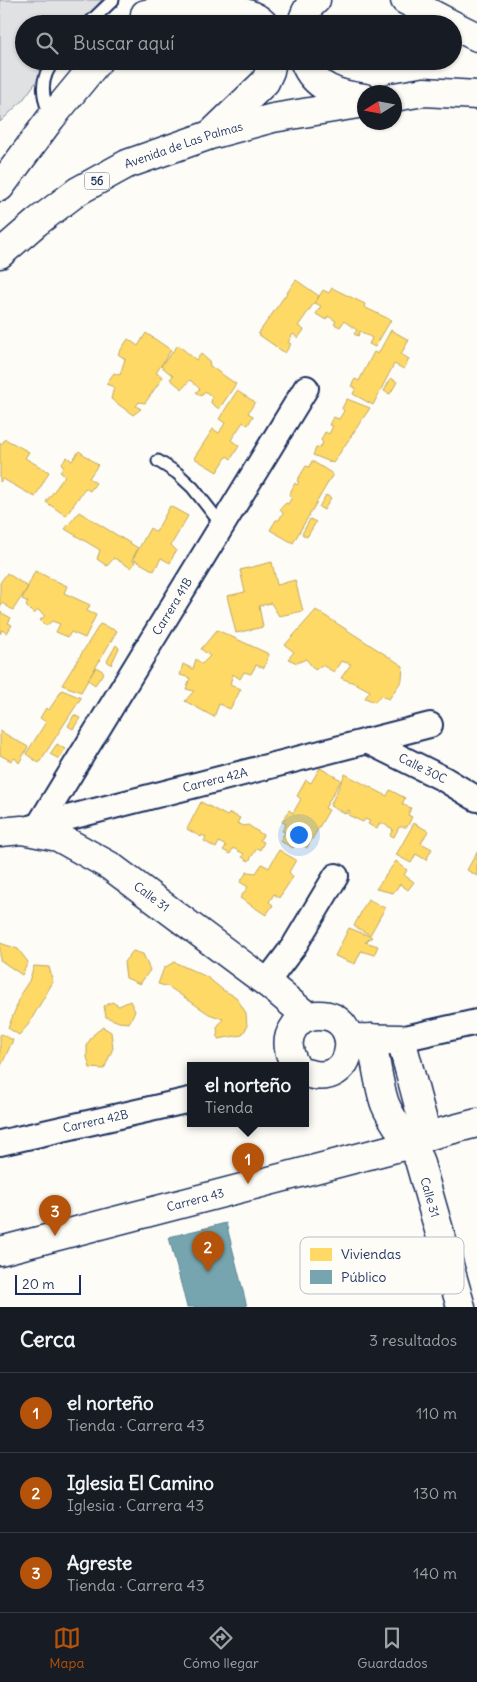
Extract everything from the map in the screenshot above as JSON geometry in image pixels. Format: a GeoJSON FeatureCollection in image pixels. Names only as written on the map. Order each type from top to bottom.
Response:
{"type":"FeatureCollection","features":[{"type":"Feature","properties":{"kind":"street"},"geometry":{"type":"LineString","coordinates":[[303,15],[310,4],[316,0]]}},
{"type":"Feature","properties":{"kind":"street"},"geometry":{"type":"LineString","coordinates":[[405,0],[434,15]]}},
{"type":"Feature","properties":{"kind":"street"},"geometry":{"type":"LineString","coordinates":[[148,13],[214,4],[248,10],[257,15]]}},
{"type":"Feature","properties":{"kind":"street"},"geometry":{"type":"LineString","coordinates":[[462,29],[477,37]]}},
{"type":"Feature","properties":{"kind":"street"},"geometry":{"type":"LineString","coordinates":[[0,187],[50,118],[90,70]]}},
{"type":"Feature","properties":{"kind":"street"},"geometry":{"type":"LineString","coordinates":[[210,135],[265,82],[270,70]]}},
{"type":"Feature","properties":{"kind":"street"},"geometry":{"type":"LineString","coordinates":[[307,70],[325,88],[357,97]]}},
{"type":"Feature","properties":{"kind":"street"},"geometry":{"type":"LineString","coordinates":[[402,96],[424,92],[477,95]]}},
{"type":"Feature","properties":{"kind":"street","name":"Avenida de Las Palmas"},"geometry":{"type":"LineString","coordinates":[[0,254],[78,191],[127,164],[210,135],[273,118],[357,104]]}},
{"type":"Feature","properties":{"kind":"street","name":"Carrera 41B"},"geometry":{"type":"LineString","coordinates":[[20,829],[222,525],[306,388]]}},
{"type":"Feature","properties":{"kind":"street","name":"Carrera 42A"},"geometry":{"type":"LineString","coordinates":[[20,829],[430,725]]}},
{"type":"Feature","properties":{"kind":"street","name":"Calle 30C"},"geometry":{"type":"LineString","coordinates":[[367,741],[444,779],[477,799]]}},
{"type":"Feature","properties":{"kind":"street","name":"Calle 31"},"geometry":{"type":"LineString","coordinates":[[20,829],[58,837],[110,866],[269,984],[300,1023]]}},
{"type":"Feature","properties":{"kind":"street"},"geometry":{"type":"LineString","coordinates":[[269,984],[336,876]]}},
{"type":"Feature","properties":{"kind":"street"},"geometry":{"type":"LineString","coordinates":[[293,1062],[289,1055],[288,1042],[300,1023],[316,1014],[333,1018],[340,1023],[360,1046]]}},
{"type":"Feature","properties":{"kind":"street"},"geometry":{"type":"LineString","coordinates":[[309,1075],[317,1077],[339,1070],[360,1046],[477,1022]]}},
{"type":"Feature","properties":{"kind":"street","name":"Calle 31"},"geometry":{"type":"LineString","coordinates":[[401,1039],[419,1140],[420,1160],[441,1237]]}},
{"type":"Feature","properties":{"kind":"street","name":"Calle 31"},"geometry":{"type":"LineString","coordinates":[[360,1046],[394,1122],[419,1140]]}},
{"type":"Feature","properties":{"kind":"street","name":"Carrera 42B"},"geometry":{"type":"LineString","coordinates":[[0,1143],[187,1101]]}},
{"type":"Feature","properties":{"kind":"street","name":"Carrera 43"},"geometry":{"type":"LineString","coordinates":[[0,1251],[477,1123]]}},
{"type":"Feature","properties":{"kind":"street","name":"Calle 31"},"geometry":{"type":"LineString","coordinates":[[457,1294],[461,1307]]}},
{"type":"Feature","properties":{"kind":"lane"},"geometry":{"type":"LineString","coordinates":[[98,15],[114,0]]}},
{"type":"Feature","properties":{"kind":"lane"},"geometry":{"type":"LineString","coordinates":[[47,70],[44,81],[43,98],[50,118]]}},
{"type":"Feature","properties":{"kind":"lane"},"geometry":{"type":"LineString","coordinates":[[158,461],[177,473],[193,488],[222,525]]}},
{"type":"Feature","properties":{"kind":"shaded area"},"geometry":{"type":"Polygon","coordinates":[[[0,0],[102,0],[89,15],[15,15],[15,70],[45,70],[22,101],[0,122],[0,0]]]}},
{"type":"Feature","properties":{"kind":"building: Viviendas"},"geometry":{"type":"Polygon","coordinates":[[[296,280],[319,296],[298,326],[304,330],[298,338],[293,334],[288,342],[291,344],[285,353],[258,334],[296,280]]]}},
{"type":"Feature","properties":{"kind":"building: Viviendas"},"geometry":{"type":"Polygon","coordinates":[[[332,288],[365,304],[364,307],[391,320],[375,347],[369,344],[372,338],[360,331],[358,336],[354,334],[357,330],[344,321],[340,327],[334,324],[336,321],[328,316],[326,320],[316,314],[321,306],[315,303],[323,290],[329,293],[332,288]]]}},
{"type":"Feature","properties":{"kind":"building: Viviendas"},"geometry":{"type":"Polygon","coordinates":[[[391,330],[409,340],[401,354],[409,359],[404,369],[394,364],[373,405],[353,394],[356,388],[351,386],[355,379],[359,381],[374,352],[378,354],[391,330]]]}},
{"type":"Feature","properties":{"kind":"building: Viviendas"},"geometry":{"type":"Polygon","coordinates":[[[146,333],[171,350],[156,373],[163,377],[145,403],[139,402],[136,406],[141,409],[133,415],[111,399],[114,387],[106,384],[114,373],[120,375],[125,359],[118,354],[128,339],[138,346],[146,333]]]}},
{"type":"Feature","properties":{"kind":"building: Viviendas"},"geometry":{"type":"Polygon","coordinates":[[[178,345],[196,360],[201,354],[209,361],[210,366],[236,384],[219,409],[211,403],[212,397],[205,391],[201,396],[196,392],[200,389],[190,380],[182,389],[170,379],[173,376],[161,366],[178,345]]]}},
{"type":"Feature","properties":{"kind":"building: Viviendas"},"geometry":{"type":"Polygon","coordinates":[[[391,378],[397,382],[390,394],[384,391],[391,378]]]}},
{"type":"Feature","properties":{"kind":"building: Viviendas"},"geometry":{"type":"Polygon","coordinates":[[[237,391],[255,402],[248,413],[253,416],[248,425],[243,422],[231,440],[239,446],[231,459],[227,456],[217,472],[194,458],[213,429],[219,433],[225,423],[219,419],[237,391]]]}},
{"type":"Feature","properties":{"kind":"building: Viviendas"},"geometry":{"type":"Polygon","coordinates":[[[347,399],[370,408],[333,463],[313,455],[316,448],[319,448],[323,443],[321,440],[325,432],[329,434],[333,426],[329,425],[333,417],[339,419],[344,411],[342,408],[347,399]]]}},
{"type":"Feature","properties":{"kind":"building: Viviendas"},"geometry":{"type":"Polygon","coordinates":[[[5,439],[29,452],[25,458],[49,472],[35,497],[3,479],[0,482],[0,443],[2,444],[5,439]]]}},
{"type":"Feature","properties":{"kind":"building: Viviendas"},"geometry":{"type":"Polygon","coordinates":[[[79,451],[98,465],[89,478],[96,483],[90,491],[85,488],[66,516],[46,502],[65,476],[60,472],[64,466],[61,464],[67,457],[72,461],[79,451]]]}},
{"type":"Feature","properties":{"kind":"building: Viviendas"},"geometry":{"type":"Polygon","coordinates":[[[312,461],[333,474],[293,543],[270,530],[283,513],[280,509],[286,503],[288,504],[292,497],[289,495],[295,483],[297,485],[299,482],[297,481],[306,466],[309,467],[312,461]]]}},
{"type":"Feature","properties":{"kind":"building: Viviendas"},"geometry":{"type":"Polygon","coordinates":[[[326,495],[331,498],[324,510],[319,507],[326,495]]]}},
{"type":"Feature","properties":{"kind":"building: Viviendas"},"geometry":{"type":"Polygon","coordinates":[[[170,506],[188,516],[171,545],[176,550],[170,563],[161,558],[154,571],[133,559],[150,528],[156,532],[170,506]]]}},
{"type":"Feature","properties":{"kind":"building: Viviendas"},"geometry":{"type":"Polygon","coordinates":[[[79,512],[138,548],[132,560],[135,562],[131,568],[114,558],[107,566],[97,559],[100,550],[65,529],[79,512]]]}},
{"type":"Feature","properties":{"kind":"building: Viviendas"},"geometry":{"type":"Polygon","coordinates":[[[310,519],[316,522],[307,537],[302,534],[310,519]]]}},
{"type":"Feature","properties":{"kind":"building: Viviendas"},"geometry":{"type":"Polygon","coordinates":[[[272,562],[277,585],[295,580],[303,611],[279,616],[271,603],[259,606],[263,627],[236,633],[227,596],[245,592],[240,570],[272,562]]]}},
{"type":"Feature","properties":{"kind":"building: Viviendas"},"geometry":{"type":"Polygon","coordinates":[[[35,571],[67,586],[64,593],[90,605],[87,611],[96,615],[85,638],[71,632],[68,637],[56,632],[60,624],[52,621],[46,626],[40,620],[45,616],[38,610],[34,614],[26,606],[28,602],[22,599],[35,571]]]}},
{"type":"Feature","properties":{"kind":"building: Viviendas"},"geometry":{"type":"Polygon","coordinates":[[[7,573],[28,587],[13,610],[2,603],[0,607],[0,583],[7,573]]]}},
{"type":"Feature","properties":{"kind":"building: Viviendas"},"geometry":{"type":"Polygon","coordinates":[[[316,610],[403,666],[402,680],[389,699],[380,696],[375,702],[365,698],[370,691],[341,678],[351,664],[341,661],[334,672],[322,665],[315,670],[306,659],[297,663],[288,659],[294,652],[285,645],[316,610]]]}},
{"type":"Feature","properties":{"kind":"building: Viviendas"},"geometry":{"type":"Polygon","coordinates":[[[0,612],[11,618],[8,623],[12,625],[7,633],[2,630],[0,634],[0,612]]]}},
{"type":"Feature","properties":{"kind":"building: Viviendas"},"geometry":{"type":"Polygon","coordinates":[[[100,624],[117,631],[81,692],[62,685],[100,624]]]}},
{"type":"Feature","properties":{"kind":"building: Viviendas"},"geometry":{"type":"Polygon","coordinates":[[[217,630],[269,654],[264,668],[256,665],[251,674],[244,672],[240,679],[233,674],[230,684],[241,689],[230,709],[219,704],[214,717],[185,701],[194,691],[186,689],[190,678],[180,675],[183,664],[193,669],[196,659],[202,664],[210,656],[201,649],[217,630]]]}},
{"type":"Feature","properties":{"kind":"building: Viviendas"},"geometry":{"type":"Polygon","coordinates":[[[116,645],[119,648],[111,665],[107,661],[116,645]]]}},
{"type":"Feature","properties":{"kind":"building: Viviendas"},"geometry":{"type":"Polygon","coordinates":[[[96,667],[104,672],[95,685],[88,680],[96,667]]]}},
{"type":"Feature","properties":{"kind":"building: Viviendas"},"geometry":{"type":"Polygon","coordinates":[[[62,690],[81,698],[39,763],[26,754],[46,722],[40,718],[46,708],[49,710],[62,690]]]}},
{"type":"Feature","properties":{"kind":"building: Viviendas"},"geometry":{"type":"Polygon","coordinates":[[[74,715],[80,718],[73,729],[68,726],[74,715]]]}},
{"type":"Feature","properties":{"kind":"building: Viviendas"},"geometry":{"type":"Polygon","coordinates":[[[0,731],[28,747],[19,763],[15,758],[11,761],[0,755],[0,731]]]}},
{"type":"Feature","properties":{"kind":"building: Viviendas"},"geometry":{"type":"Polygon","coordinates":[[[57,744],[65,749],[59,759],[50,754],[57,744]]]}},
{"type":"Feature","properties":{"kind":"building: Viviendas"},"geometry":{"type":"Polygon","coordinates":[[[320,768],[341,780],[325,808],[329,810],[307,848],[297,842],[293,848],[280,841],[285,832],[282,831],[286,824],[282,822],[289,810],[293,813],[301,799],[297,796],[306,780],[311,783],[320,768]]]}},
{"type":"Feature","properties":{"kind":"building: Viviendas"},"geometry":{"type":"Polygon","coordinates":[[[345,774],[387,796],[390,790],[405,798],[402,804],[411,808],[408,815],[412,817],[407,827],[399,827],[394,837],[390,835],[393,829],[380,822],[377,829],[368,824],[370,821],[365,819],[363,822],[348,815],[350,811],[348,810],[346,814],[330,806],[345,774]]]}},
{"type":"Feature","properties":{"kind":"building: Viviendas"},"geometry":{"type":"Polygon","coordinates":[[[201,802],[227,816],[230,813],[240,818],[237,823],[244,826],[248,825],[263,835],[260,840],[264,842],[260,850],[257,848],[249,861],[242,857],[244,854],[233,848],[230,854],[223,850],[226,846],[219,842],[216,848],[204,841],[206,837],[202,835],[201,837],[187,829],[201,802]]]}},
{"type":"Feature","properties":{"kind":"building: Viviendas"},"geometry":{"type":"Polygon","coordinates":[[[414,823],[428,831],[421,843],[432,849],[426,860],[416,854],[411,863],[396,855],[414,823]]]}},
{"type":"Feature","properties":{"kind":"building: Viviendas"},"geometry":{"type":"Polygon","coordinates":[[[279,850],[296,860],[289,872],[293,877],[279,898],[274,894],[269,902],[273,905],[266,915],[240,898],[248,887],[240,882],[247,872],[256,873],[262,864],[269,868],[279,850]]]}},
{"type":"Feature","properties":{"kind":"building: Viviendas"},"geometry":{"type":"Polygon","coordinates":[[[477,852],[477,876],[467,870],[477,852]]]}},
{"type":"Feature","properties":{"kind":"building: Viviendas"},"geometry":{"type":"Polygon","coordinates":[[[396,861],[407,870],[404,875],[414,882],[408,890],[400,884],[393,893],[376,889],[396,861]]]}},
{"type":"Feature","properties":{"kind":"building: Viviendas"},"geometry":{"type":"Polygon","coordinates":[[[368,899],[385,908],[370,935],[354,926],[368,899]]]}},
{"type":"Feature","properties":{"kind":"building: Viviendas"},"geometry":{"type":"Polygon","coordinates":[[[349,928],[372,937],[365,942],[378,946],[374,955],[361,951],[355,964],[335,956],[349,928]]]}},
{"type":"Feature","properties":{"kind":"building: Viviendas"},"geometry":{"type":"Polygon","coordinates":[[[0,943],[18,949],[28,962],[22,975],[0,960],[0,943]]]}},
{"type":"Feature","properties":{"kind":"building: Viviendas"},"geometry":{"type":"Polygon","coordinates":[[[133,951],[143,954],[150,970],[140,984],[126,978],[124,962],[133,951]]]}},
{"type":"Feature","properties":{"kind":"building: Viviendas"},"geometry":{"type":"Polygon","coordinates":[[[174,962],[207,977],[223,990],[236,997],[246,1013],[247,1027],[242,1035],[218,1039],[217,1027],[223,1019],[209,1014],[169,987],[158,984],[164,968],[174,962]]]}},
{"type":"Feature","properties":{"kind":"building: Viviendas"},"geometry":{"type":"Polygon","coordinates":[[[34,966],[49,967],[53,982],[28,1025],[19,1035],[8,1028],[21,993],[29,981],[34,966]]]}},
{"type":"Feature","properties":{"kind":"building: Viviendas"},"geometry":{"type":"Polygon","coordinates":[[[130,1001],[135,1011],[129,1023],[119,1022],[106,1017],[104,1006],[112,1002],[119,1006],[130,1001]]]}},
{"type":"Feature","properties":{"kind":"building: Viviendas"},"geometry":{"type":"Polygon","coordinates":[[[103,1027],[111,1032],[113,1048],[104,1069],[90,1068],[87,1057],[87,1044],[94,1034],[103,1027]]]}},
{"type":"Feature","properties":{"kind":"building: Viviendas"},"geometry":{"type":"Polygon","coordinates":[[[0,1035],[13,1040],[0,1068],[0,1035]]]}},
{"type":"Feature","properties":{"kind":"building: Público"},"geometry":{"type":"Polygon","coordinates":[[[226,1223],[247,1307],[187,1307],[169,1237],[226,1223]]]}},
{"type":"Feature","properties":{"kind":"place","name":"el norteño"},"geometry":{"type":"Point","coordinates":[248,1184]}},
{"type":"Feature","properties":{"kind":"place","name":"Agreste"},"geometry":{"type":"Point","coordinates":[55,1236]}},
{"type":"Feature","properties":{"kind":"place","name":"Iglesia El Camino"},"geometry":{"type":"Point","coordinates":[208,1272]}}]}
